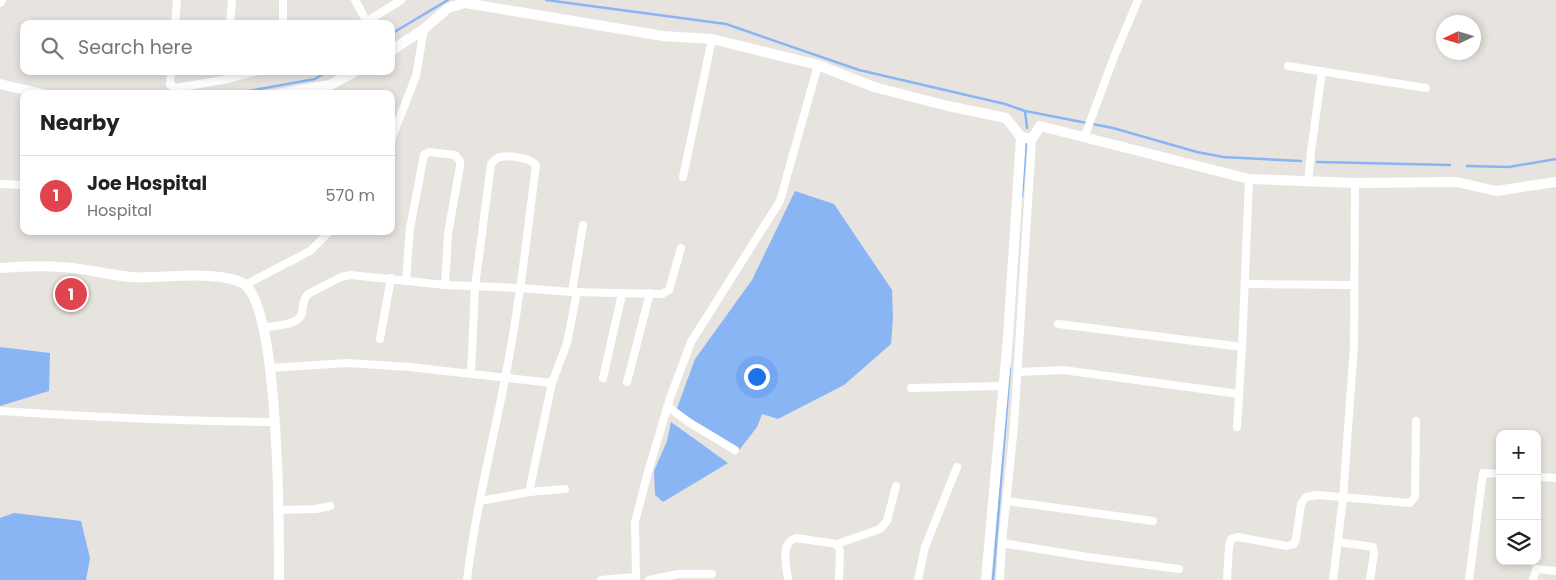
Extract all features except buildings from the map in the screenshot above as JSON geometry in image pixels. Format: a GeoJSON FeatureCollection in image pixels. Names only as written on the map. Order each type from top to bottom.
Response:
{"type":"FeatureCollection","features":[{"type":"Feature","properties":{"kind":"street"},"geometry":{"type":"LineString","coordinates":[[175,20],[177,0]]}},
{"type":"Feature","properties":{"kind":"street"},"geometry":{"type":"LineString","coordinates":[[230,20],[232,0]]}},
{"type":"Feature","properties":{"kind":"street"},"geometry":{"type":"LineString","coordinates":[[283,0],[283,20]]}},
{"type":"Feature","properties":{"kind":"street"},"geometry":{"type":"LineString","coordinates":[[355,0],[365,20]]}},
{"type":"Feature","properties":{"kind":"street"},"geometry":{"type":"LineString","coordinates":[[371,20],[401,0]]}},
{"type":"Feature","properties":{"kind":"street"},"geometry":{"type":"LineString","coordinates":[[1084,138],[1114,57],[1138,0]]}},
{"type":"Feature","properties":{"kind":"street"},"geometry":{"type":"LineString","coordinates":[[395,48],[424,29],[448,8],[465,3],[663,36],[712,38],[818,65],[874,87],[948,106],[1006,118],[1021,137],[1032,139]]}},
{"type":"Feature","properties":{"kind":"street"},"geometry":{"type":"LineString","coordinates":[[395,130],[416,76],[424,29]]}},
{"type":"Feature","properties":{"kind":"street"},"geometry":{"type":"LineString","coordinates":[[683,177],[712,38]]}},
{"type":"Feature","properties":{"kind":"street"},"geometry":{"type":"LineString","coordinates":[[601,580],[636,579],[635,522],[668,407],[691,342],[780,201],[818,65]]}},
{"type":"Feature","properties":{"kind":"street"},"geometry":{"type":"LineString","coordinates":[[1288,66],[1426,88]]}},
{"type":"Feature","properties":{"kind":"street"},"geometry":{"type":"LineString","coordinates":[[1308,181],[1322,71]]}},
{"type":"Feature","properties":{"kind":"street"},"geometry":{"type":"LineString","coordinates":[[171,75],[170,85],[174,88],[228,75]]}},
{"type":"Feature","properties":{"kind":"street"},"geometry":{"type":"LineString","coordinates":[[301,90],[330,85],[349,75]]}},
{"type":"Feature","properties":{"kind":"street"},"geometry":{"type":"LineString","coordinates":[[0,84],[25,90]]}},
{"type":"Feature","properties":{"kind":"street"},"geometry":{"type":"LineString","coordinates":[[1000,580],[1018,372],[1032,139],[1040,126],[1249,179],[1355,183],[1457,182],[1496,191],[1556,182]]}},
{"type":"Feature","properties":{"kind":"street"},"geometry":{"type":"LineString","coordinates":[[986,580],[1004,386],[1021,137]]}},
{"type":"Feature","properties":{"kind":"street"},"geometry":{"type":"LineString","coordinates":[[406,280],[410,228],[424,155],[429,152],[455,155],[460,161],[460,166],[448,234],[445,285]]}},
{"type":"Feature","properties":{"kind":"street"},"geometry":{"type":"LineString","coordinates":[[467,580],[473,533],[506,377],[520,288],[536,164],[531,160],[501,156],[496,158],[491,164],[475,287],[471,374]]}},
{"type":"Feature","properties":{"kind":"street"},"geometry":{"type":"LineString","coordinates":[[1237,427],[1249,179]]}},
{"type":"Feature","properties":{"kind":"street"},"geometry":{"type":"LineString","coordinates":[[1334,580],[1343,498],[1354,346],[1355,183]]}},
{"type":"Feature","properties":{"kind":"street"},"geometry":{"type":"LineString","coordinates":[[0,184],[20,185]]}},
{"type":"Feature","properties":{"kind":"street"},"geometry":{"type":"LineString","coordinates":[[529,492],[552,383],[567,343],[583,225]]}},
{"type":"Feature","properties":{"kind":"street"},"geometry":{"type":"LineString","coordinates":[[245,285],[310,251],[326,235]]}},
{"type":"Feature","properties":{"kind":"street"},"geometry":{"type":"LineString","coordinates":[[263,328],[300,319],[305,298],[308,294],[341,277],[351,275],[475,287],[662,294],[669,290],[681,248]]}},
{"type":"Feature","properties":{"kind":"street"},"geometry":{"type":"LineString","coordinates":[[0,268],[61,267],[132,277],[208,277],[233,279],[245,285],[252,293],[258,306],[271,368],[279,510],[279,580]]}},
{"type":"Feature","properties":{"kind":"street"},"geometry":{"type":"LineString","coordinates":[[380,338],[391,278]]}},
{"type":"Feature","properties":{"kind":"street"},"geometry":{"type":"LineString","coordinates":[[1245,284],[1354,285]]}},
{"type":"Feature","properties":{"kind":"street"},"geometry":{"type":"LineString","coordinates":[[627,382],[650,293]]}},
{"type":"Feature","properties":{"kind":"street"},"geometry":{"type":"LineString","coordinates":[[603,378],[622,294]]}},
{"type":"Feature","properties":{"kind":"street"},"geometry":{"type":"LineString","coordinates":[[1058,324],[1242,346]]}},
{"type":"Feature","properties":{"kind":"street"},"geometry":{"type":"LineString","coordinates":[[271,368],[347,363],[409,367],[552,383]]}},
{"type":"Feature","properties":{"kind":"street"},"geometry":{"type":"LineString","coordinates":[[1018,372],[1063,370],[1239,394]]}},
{"type":"Feature","properties":{"kind":"street"},"geometry":{"type":"LineString","coordinates":[[910,388],[1004,386]]}},
{"type":"Feature","properties":{"kind":"street"},"geometry":{"type":"LineString","coordinates":[[668,407],[690,423],[735,450]]}},
{"type":"Feature","properties":{"kind":"street"},"geometry":{"type":"LineString","coordinates":[[0,412],[139,420],[274,422]]}},
{"type":"Feature","properties":{"kind":"street"},"geometry":{"type":"LineString","coordinates":[[1227,580],[1231,539],[1238,537],[1287,546],[1294,544],[1301,504],[1306,497],[1316,495],[1406,504],[1413,500],[1415,492],[1416,421]]}},
{"type":"Feature","properties":{"kind":"street"},"geometry":{"type":"LineString","coordinates":[[918,580],[925,547],[957,467]]}},
{"type":"Feature","properties":{"kind":"street"},"geometry":{"type":"LineString","coordinates":[[1469,580],[1482,473],[1496,474]]}},
{"type":"Feature","properties":{"kind":"street"},"geometry":{"type":"LineString","coordinates":[[1541,477],[1556,478]]}},
{"type":"Feature","properties":{"kind":"street"},"geometry":{"type":"LineString","coordinates":[[788,580],[786,550],[790,541],[796,538],[837,544],[880,529],[884,526],[896,486]]}},
{"type":"Feature","properties":{"kind":"street"},"geometry":{"type":"LineString","coordinates":[[480,501],[529,492],[565,489]]}},
{"type":"Feature","properties":{"kind":"street"},"geometry":{"type":"LineString","coordinates":[[1007,501],[1153,522]]}},
{"type":"Feature","properties":{"kind":"street"},"geometry":{"type":"LineString","coordinates":[[279,510],[316,509],[330,506]]}},
{"type":"Feature","properties":{"kind":"street"},"geometry":{"type":"LineString","coordinates":[[1002,542],[1088,557],[1179,569]]}},
{"type":"Feature","properties":{"kind":"street"},"geometry":{"type":"LineString","coordinates":[[1338,542],[1374,547],[1370,580]]}},
{"type":"Feature","properties":{"kind":"street"},"geometry":{"type":"LineString","coordinates":[[837,544],[840,551],[839,580]]}},
{"type":"Feature","properties":{"kind":"street"},"geometry":{"type":"LineString","coordinates":[[1533,580],[1536,569],[1556,571]]}},
{"type":"Feature","properties":{"kind":"street"},"geometry":{"type":"LineString","coordinates":[[649,580],[678,574],[712,574]]}},
{"type":"Feature","properties":{"kind":"water"},"geometry":{"type":"Polygon","coordinates":[[[795,191],[834,204],[892,290],[893,318],[891,344],[844,385],[778,419],[762,414],[757,427],[737,453],[676,411],[695,359],[752,280],[795,191]]]}},
{"type":"Feature","properties":{"kind":"water"},"geometry":{"type":"Polygon","coordinates":[[[0,347],[50,353],[49,391],[0,406],[0,347]]]}},
{"type":"Feature","properties":{"kind":"water"},"geometry":{"type":"Polygon","coordinates":[[[671,422],[728,463],[663,502],[655,495],[654,471],[667,441],[671,422]]]}},
{"type":"Feature","properties":{"kind":"water"},"geometry":{"type":"Polygon","coordinates":[[[14,513],[81,521],[90,558],[86,580],[0,580],[0,518],[14,513]]]}},
{"type":"Feature","properties":{"kind":"waterway"},"geometry":{"type":"LineString","coordinates":[[395,32],[448,0]]}},
{"type":"Feature","properties":{"kind":"waterway"},"geometry":{"type":"LineString","coordinates":[[546,0],[726,24],[859,70],[1005,104],[1025,111],[1113,128],[1197,152],[1223,157],[1301,161]]}},
{"type":"Feature","properties":{"kind":"waterway"},"geometry":{"type":"LineString","coordinates":[[254,90],[315,79],[322,75]]}},
{"type":"Feature","properties":{"kind":"waterway"},"geometry":{"type":"LineString","coordinates":[[1025,111],[1027,128]]}},
{"type":"Feature","properties":{"kind":"waterway"},"geometry":{"type":"LineString","coordinates":[[1022,196],[1026,143]]}},
{"type":"Feature","properties":{"kind":"waterway"},"geometry":{"type":"LineString","coordinates":[[1467,166],[1509,167],[1556,159]]}},
{"type":"Feature","properties":{"kind":"waterway"},"geometry":{"type":"LineString","coordinates":[[1317,162],[1450,165]]}},
{"type":"Feature","properties":{"kind":"waterway"},"geometry":{"type":"LineString","coordinates":[[993,580],[1010,368]]}},
{"type":"Feature","properties":{"kind":"place","name":"Joe Hospital"},"geometry":{"type":"Point","coordinates":[71,294]}}]}
